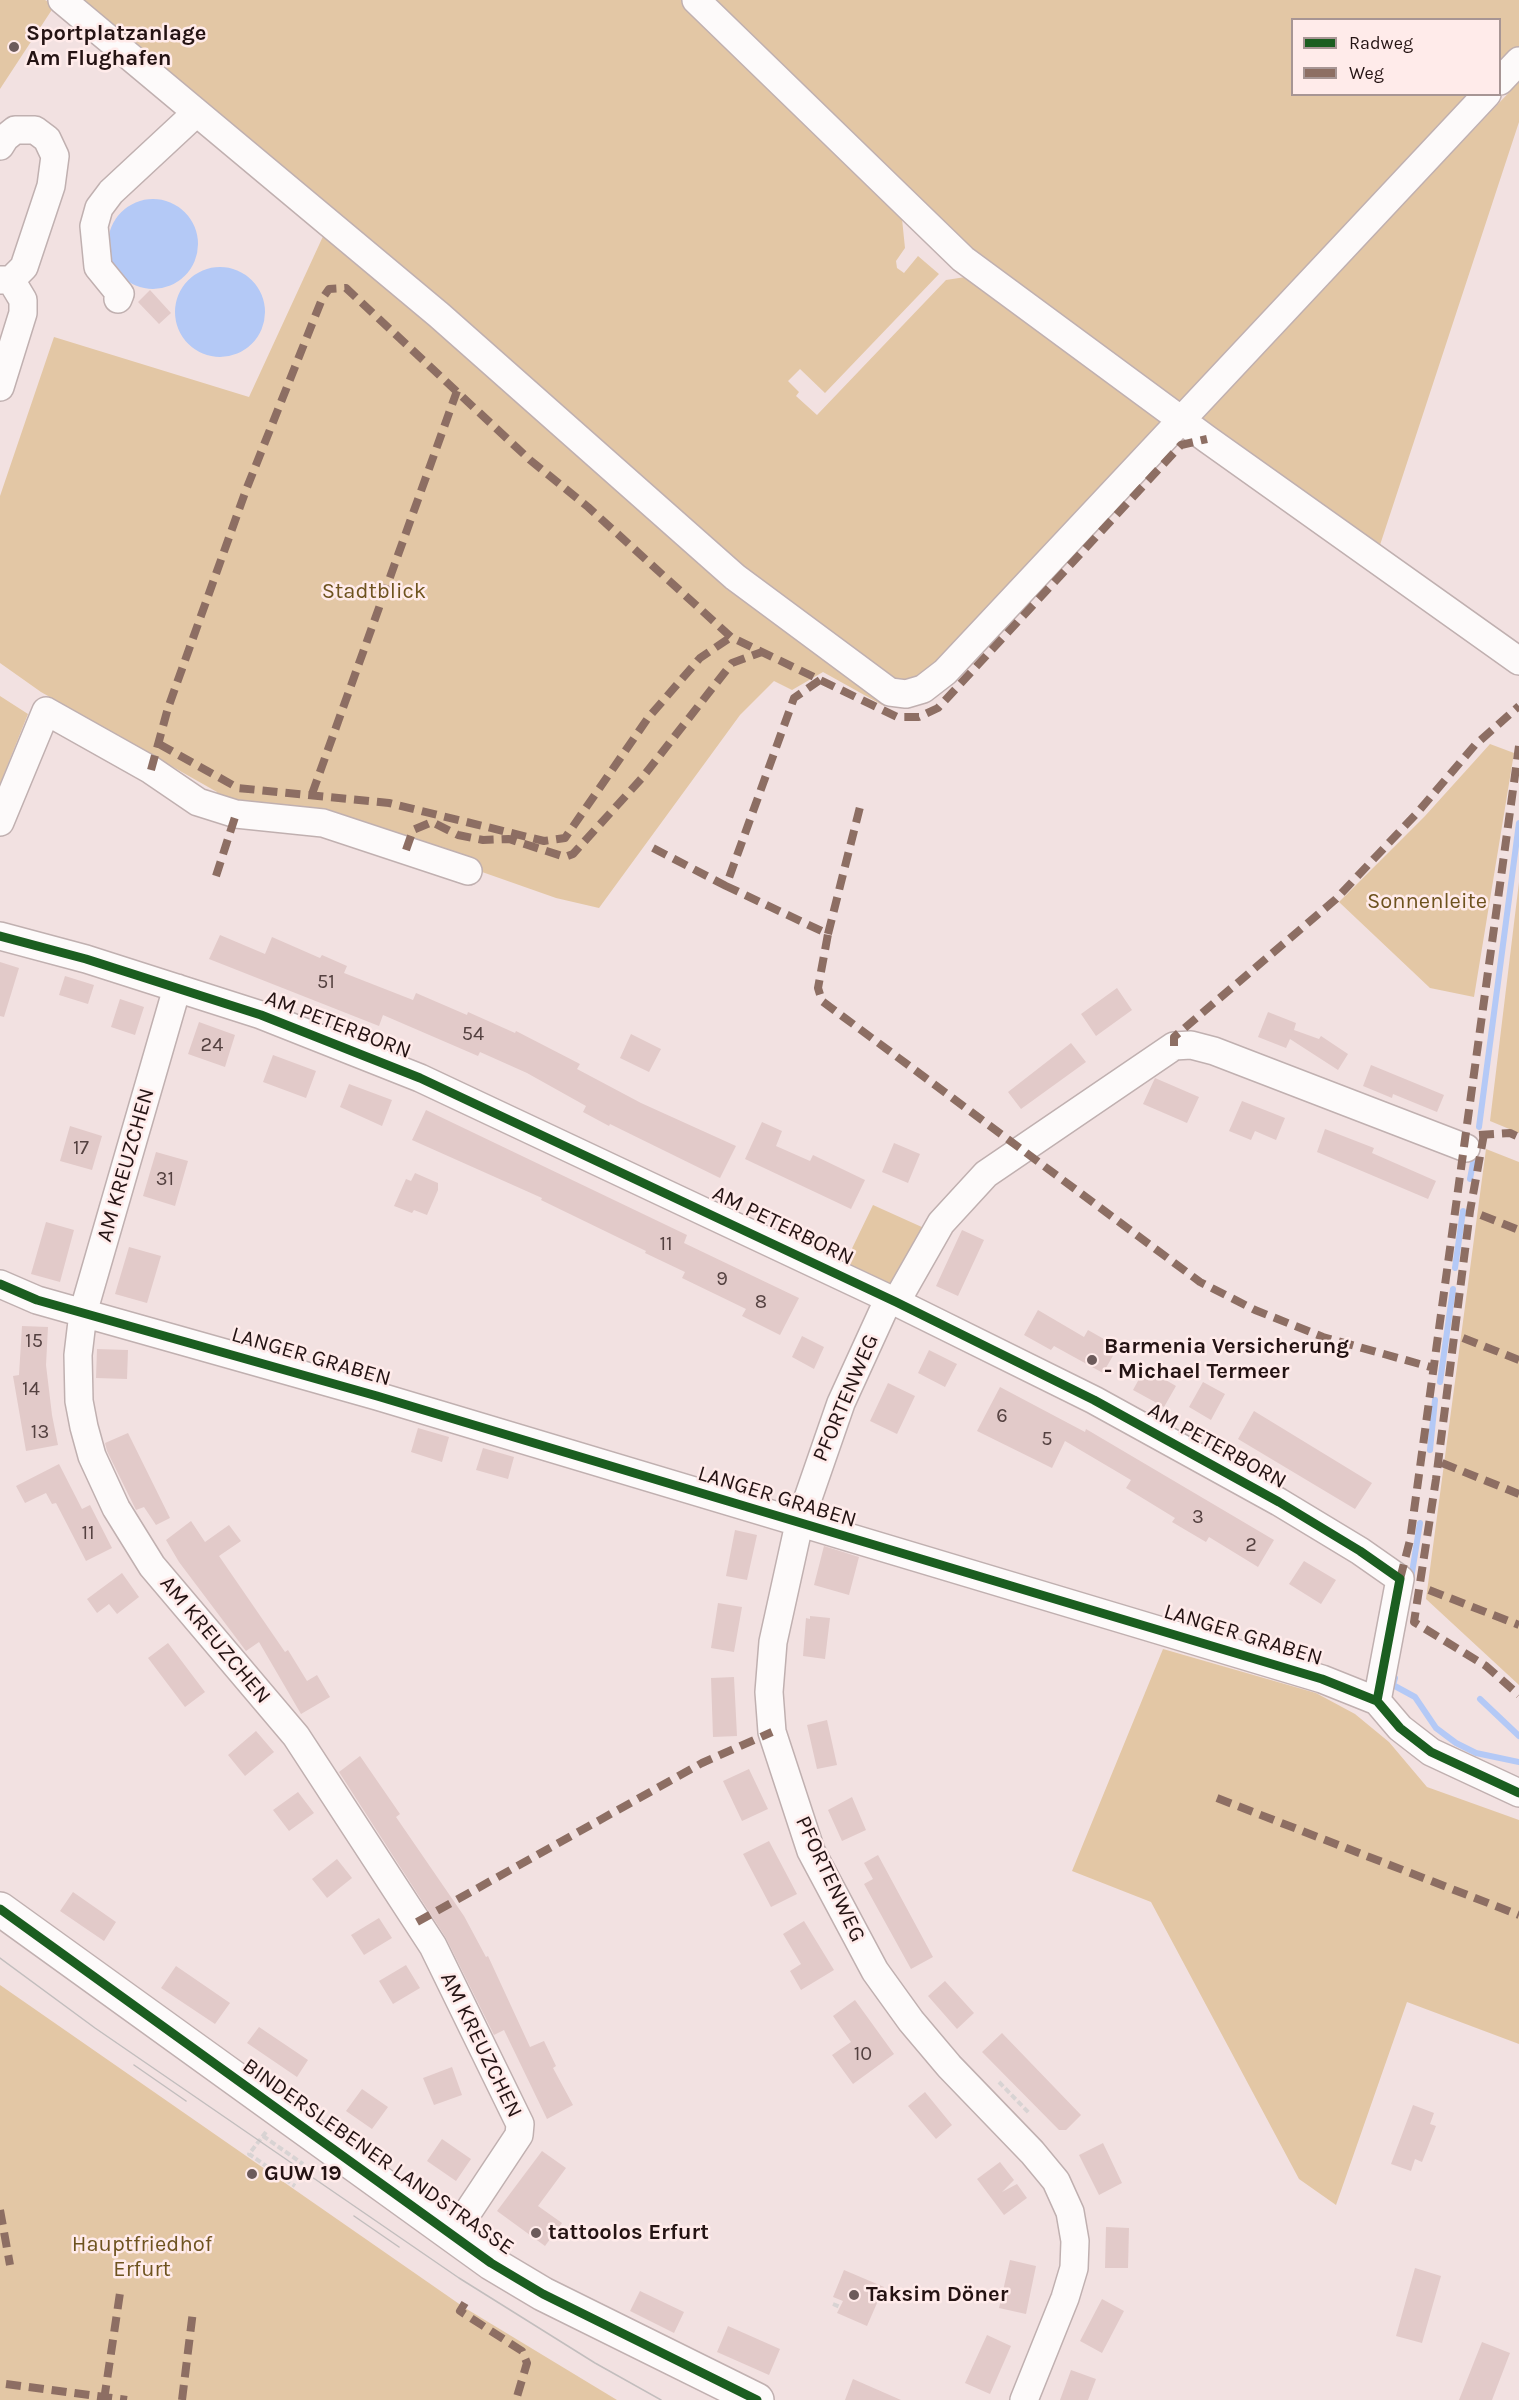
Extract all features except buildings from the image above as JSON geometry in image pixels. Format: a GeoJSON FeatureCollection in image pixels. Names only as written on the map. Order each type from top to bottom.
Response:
{"type":"FeatureCollection","features":[{"type":"Feature","properties":{"kind":"main road","name":"BINDERSLEBENER LANDSTRASSE"},"geometry":{"type":"LineString","coordinates":[[0,1909],[272,2124],[543,2294],[757,2400]]}},
{"type":"Feature","properties":{"kind":"street"},"geometry":{"type":"LineString","coordinates":[[63,0],[439,315],[735,577],[890,692],[906,694],[923,689],[945,672],[1485,96]]}},
{"type":"Feature","properties":{"kind":"street"},"geometry":{"type":"LineString","coordinates":[[696,0],[963,259],[1450,614],[1519,661]]}},
{"type":"Feature","properties":{"kind":"street"},"geometry":{"type":"LineString","coordinates":[[1501,80],[1519,61]]}},
{"type":"Feature","properties":{"kind":"street"},"geometry":{"type":"LineString","coordinates":[[118,299],[120,294],[98,267],[94,226],[99,208],[111,192],[196,113]]}},
{"type":"Feature","properties":{"kind":"street"},"geometry":{"type":"LineString","coordinates":[[0,146],[5,138],[15,130],[35,130],[47,139],[55,156],[51,186],[24,267],[6,280],[23,300],[23,313],[0,387]]}},
{"type":"Feature","properties":{"kind":"street"},"geometry":{"type":"LineString","coordinates":[[0,822],[46,711],[152,770],[198,801],[236,814],[323,823],[468,871]]}},
{"type":"Feature","properties":{"kind":"street","name":"AM PETERBORN"},"geometry":{"type":"LineString","coordinates":[[0,936],[86,959],[261,1015],[420,1078],[892,1300],[1094,1400],[1259,1491],[1360,1551],[1400,1579],[1377,1701]]}},
{"type":"Feature","properties":{"kind":"street","name":"AM KREUZCHEN"},"geometry":{"type":"LineString","coordinates":[[177,988],[83,1313],[78,1355],[79,1401],[84,1427],[92,1456],[116,1508],[152,1566],[303,1746],[433,1946],[520,2124],[519,2135],[452,2236]]}},
{"type":"Feature","properties":{"kind":"street","name":"PFORTENWEG"},"geometry":{"type":"LineString","coordinates":[[1024,2400],[1065,2298],[1074,2268],[1076,2241],[1070,2212],[1056,2181],[1032,2152],[949,2066],[911,2021],[875,1971],[811,1851],[772,1732],[769,1692],[773,1642],[799,1524],[841,1403],[892,1300],[940,1222],[986,1174],[1174,1046],[1191,1045],[1214,1051],[1466,1148]]}},
{"type":"Feature","properties":{"kind":"street","name":"LANGER GRABEN"},"geometry":{"type":"LineString","coordinates":[[0,1284],[37,1300],[377,1396],[1322,1679],[1377,1701],[1400,1728],[1431,1752],[1519,1793]]}},
{"type":"Feature","properties":{"kind":"path"},"geometry":{"type":"LineString","coordinates":[[994,2077],[1030,2114]]}},
{"type":"Feature","properties":{"kind":"path"},"geometry":{"type":"LineString","coordinates":[[295,2186],[249,2154],[272,2124],[303,2164]]}},
{"type":"Feature","properties":{"kind":"path"},"geometry":{"type":"LineString","coordinates":[[833,2304],[840,2307]]}},
{"type":"Feature","properties":{"kind":"green space","name":"Sportplatzanlage Am Flughafen"},"geometry":{"type":"Polygon","coordinates":[[[0,0],[45,0],[55,5],[0,89],[0,0]]]}},
{"type":"Feature","properties":{"kind":"green space"},"geometry":{"type":"Polygon","coordinates":[[[71,0],[685,0],[901,209],[905,248],[896,261],[897,268],[904,273],[918,256],[939,274],[825,393],[800,369],[788,381],[799,392],[796,396],[817,415],[946,280],[972,276],[1166,419],[949,659],[899,687],[824,635],[71,0]]]}},
{"type":"Feature","properties":{"kind":"green space"},"geometry":{"type":"Polygon","coordinates":[[[703,0],[1519,0],[1519,54],[1501,73],[1501,18],[1291,18],[1291,96],[1479,96],[1186,407],[971,256],[703,0]]]}},
{"type":"Feature","properties":{"kind":"green space"},"geometry":{"type":"Polygon","coordinates":[[[1519,82],[1519,122],[1379,548],[1195,422],[1519,82]]]}},
{"type":"Feature","properties":{"kind":"green space","name":"Stadtblick"},"geometry":{"type":"Polygon","coordinates":[[[325,232],[892,704],[884,706],[823,672],[792,690],[774,681],[740,715],[599,908],[556,898],[323,816],[220,802],[217,792],[41,692],[0,663],[0,496],[54,337],[249,397],[325,232]]]}},
{"type":"Feature","properties":{"kind":"green space"},"geometry":{"type":"Polygon","coordinates":[[[0,696],[28,714],[0,784],[0,696]]]}},
{"type":"Feature","properties":{"kind":"green space","name":"Sonnenleite"},"geometry":{"type":"Polygon","coordinates":[[[1490,744],[1514,753],[1474,997],[1430,988],[1339,902],[1425,816],[1490,744]]]}},
{"type":"Feature","properties":{"kind":"green space"},"geometry":{"type":"Polygon","coordinates":[[[1519,882],[1519,1133],[1490,1121],[1519,882]]]}},
{"type":"Feature","properties":{"kind":"green space"},"geometry":{"type":"Polygon","coordinates":[[[1486,1149],[1519,1162],[1519,1685],[1426,1599],[1486,1149]]]}},
{"type":"Feature","properties":{"kind":"green space"},"geometry":{"type":"Polygon","coordinates":[[[873,1205],[924,1228],[890,1287],[844,1265],[873,1205]]]}},
{"type":"Feature","properties":{"kind":"green space"},"geometry":{"type":"Polygon","coordinates":[[[1163,1649],[1316,1693],[1355,1714],[1389,1742],[1427,1787],[1519,1820],[1519,2044],[1407,2002],[1336,2205],[1299,2179],[1151,1902],[1072,1871],[1163,1649]]]}},
{"type":"Feature","properties":{"kind":"green space","name":"Hauptfriedhof Erfurt"},"geometry":{"type":"Polygon","coordinates":[[[0,1985],[465,2308],[617,2400],[0,2400],[0,1985]]]}},
{"type":"Feature","properties":{"kind":"water"},"geometry":{"type":"Polygon","coordinates":[[[153,199],[170,203],[185,212],[194,227],[198,244],[194,261],[185,276],[170,285],[153,289],[136,285],[121,276],[112,261],[108,244],[112,227],[121,212],[136,203],[153,199]]]}},
{"type":"Feature","properties":{"kind":"water"},"geometry":{"type":"Polygon","coordinates":[[[220,267],[237,271],[252,280],[261,295],[265,312],[261,329],[252,344],[237,353],[220,357],[203,353],[188,344],[179,329],[175,312],[179,295],[188,280],[203,271],[220,267]]]}},
{"type":"Feature","properties":{"kind":"waterway"},"geometry":{"type":"LineString","coordinates":[[1479,1127],[1519,823]]}},
{"type":"Feature","properties":{"kind":"waterway"},"geometry":{"type":"LineString","coordinates":[[1470,1179],[1475,1152]]}},
{"type":"Feature","properties":{"kind":"waterway"},"geometry":{"type":"LineString","coordinates":[[1455,1268],[1463,1211]]}},
{"type":"Feature","properties":{"kind":"waterway"},"geometry":{"type":"LineString","coordinates":[[1440,1382],[1453,1289]]}},
{"type":"Feature","properties":{"kind":"waterway"},"geometry":{"type":"LineString","coordinates":[[1430,1450],[1435,1400]]}},
{"type":"Feature","properties":{"kind":"waterway"},"geometry":{"type":"LineString","coordinates":[[1411,1579],[1420,1523]]}},
{"type":"Feature","properties":{"kind":"waterway"},"geometry":{"type":"LineString","coordinates":[[1395,1678],[1393,1685],[1415,1697],[1436,1728],[1456,1743],[1476,1753],[1519,1762]]}},
{"type":"Feature","properties":{"kind":"waterway"},"geometry":{"type":"LineString","coordinates":[[1480,1699],[1519,1736]]}},
{"type":"Feature","properties":{"kind":"tram line"},"geometry":{"type":"LineString","coordinates":[[0,1958],[95,2028],[459,2278],[595,2363],[661,2400]]}},
{"type":"Feature","properties":{"kind":"tram line"},"geometry":{"type":"LineString","coordinates":[[134,2065],[186,2101]]}},
{"type":"Feature","properties":{"kind":"tram line"},"geometry":{"type":"LineString","coordinates":[[354,2216],[399,2247]]}},
{"type":"Feature","properties":{"kind":"marked path"},"geometry":{"type":"LineString","coordinates":[[151,770],[168,708],[246,490],[322,299],[329,289],[346,288],[530,460],[588,507],[731,637],[897,717],[919,717],[938,708],[1181,445],[1207,439]]}},
{"type":"Feature","properties":{"kind":"marked path"},"geometry":{"type":"LineString","coordinates":[[312,794],[457,391]]}},
{"type":"Feature","properties":{"kind":"marked path"},"geometry":{"type":"LineString","coordinates":[[159,744],[238,788],[389,803],[544,841],[565,838],[648,718],[700,658],[731,637]]}},
{"type":"Feature","properties":{"kind":"marked path"},"geometry":{"type":"LineString","coordinates":[[406,850],[413,830],[432,822],[458,835],[483,840],[509,839],[565,857],[573,854],[642,778],[732,663],[762,652]]}},
{"type":"Feature","properties":{"kind":"marked path"},"geometry":{"type":"LineString","coordinates":[[820,680],[794,698],[726,886],[828,934],[818,988],[822,1001],[1200,1282],[1255,1310],[1323,1337],[1434,1368]]}},
{"type":"Feature","properties":{"kind":"marked path"},"geometry":{"type":"LineString","coordinates":[[1174,1046],[1174,1037],[1336,899],[1417,813],[1475,745],[1519,706]]}},
{"type":"Feature","properties":{"kind":"marked path"},"geometry":{"type":"LineString","coordinates":[[1400,1579],[1410,1540],[1519,746]]}},
{"type":"Feature","properties":{"kind":"marked path"},"geometry":{"type":"LineString","coordinates":[[828,934],[861,803]]}},
{"type":"Feature","properties":{"kind":"marked path"},"geometry":{"type":"LineString","coordinates":[[216,876],[236,814]]}},
{"type":"Feature","properties":{"kind":"marked path"},"geometry":{"type":"LineString","coordinates":[[653,848],[726,886]]}},
{"type":"Feature","properties":{"kind":"marked path"},"geometry":{"type":"LineString","coordinates":[[1479,1135],[1510,1133],[1519,1137]]}},
{"type":"Feature","properties":{"kind":"marked path"},"geometry":{"type":"LineString","coordinates":[[1484,1134],[1470,1211],[1436,1479],[1414,1622],[1486,1666],[1519,1695]]}},
{"type":"Feature","properties":{"kind":"marked path"},"geometry":{"type":"LineString","coordinates":[[1481,1215],[1519,1230]]}},
{"type":"Feature","properties":{"kind":"marked path"},"geometry":{"type":"LineString","coordinates":[[1463,1338],[1519,1360]]}},
{"type":"Feature","properties":{"kind":"marked path"},"geometry":{"type":"LineString","coordinates":[[1442,1463],[1519,1494]]}},
{"type":"Feature","properties":{"kind":"marked path"},"geometry":{"type":"LineString","coordinates":[[1429,1590],[1519,1625]]}},
{"type":"Feature","properties":{"kind":"marked path"},"geometry":{"type":"LineString","coordinates":[[417,1922],[702,1763],[772,1732]]}},
{"type":"Feature","properties":{"kind":"marked path"},"geometry":{"type":"LineString","coordinates":[[1217,1798],[1519,1915]]}},
{"type":"Feature","properties":{"kind":"marked path"},"geometry":{"type":"LineString","coordinates":[[0,2210],[10,2265]]}},
{"type":"Feature","properties":{"kind":"marked path"},"geometry":{"type":"LineString","coordinates":[[104,2400],[120,2293]]}},
{"type":"Feature","properties":{"kind":"marked path"},"geometry":{"type":"LineString","coordinates":[[465,2303],[460,2311],[522,2351],[527,2363],[516,2400]]}},
{"type":"Feature","properties":{"kind":"marked path"},"geometry":{"type":"LineString","coordinates":[[182,2400],[193,2311]]}},
{"type":"Feature","properties":{"kind":"marked path"},"geometry":{"type":"LineString","coordinates":[[6,2384],[127,2400]]}},
{"type":"Feature","properties":{"kind":"cycle path"},"geometry":{"type":"LineString","coordinates":[[0,936],[86,959],[261,1015],[420,1078],[896,1302],[1094,1400],[1279,1502],[1360,1551],[1400,1579],[1377,1701]]}},
{"type":"Feature","properties":{"kind":"cycle path"},"geometry":{"type":"LineString","coordinates":[[0,1284],[37,1300],[377,1396],[1322,1679],[1377,1701],[1400,1728],[1431,1752],[1519,1793]]}},
{"type":"Feature","properties":{"kind":"cycle path"},"geometry":{"type":"LineString","coordinates":[[0,1909],[491,2263],[543,2294],[757,2400]]}},
{"type":"Feature","properties":{"kind":"place","name":"Sportplatzanlage Am Flughafen"},"geometry":{"type":"Point","coordinates":[14,47]}},
{"type":"Feature","properties":{"kind":"place","name":"Barmenia Versicherung - Michael Termeer"},"geometry":{"type":"Point","coordinates":[1092,1360]}},
{"type":"Feature","properties":{"kind":"place","name":"GUW 19"},"geometry":{"type":"Point","coordinates":[252,2174]}},
{"type":"Feature","properties":{"kind":"place","name":"tattoolos Erfurt"},"geometry":{"type":"Point","coordinates":[536,2233]}},
{"type":"Feature","properties":{"kind":"place","name":"Taksim Döner"},"geometry":{"type":"Point","coordinates":[854,2295]}}]}
